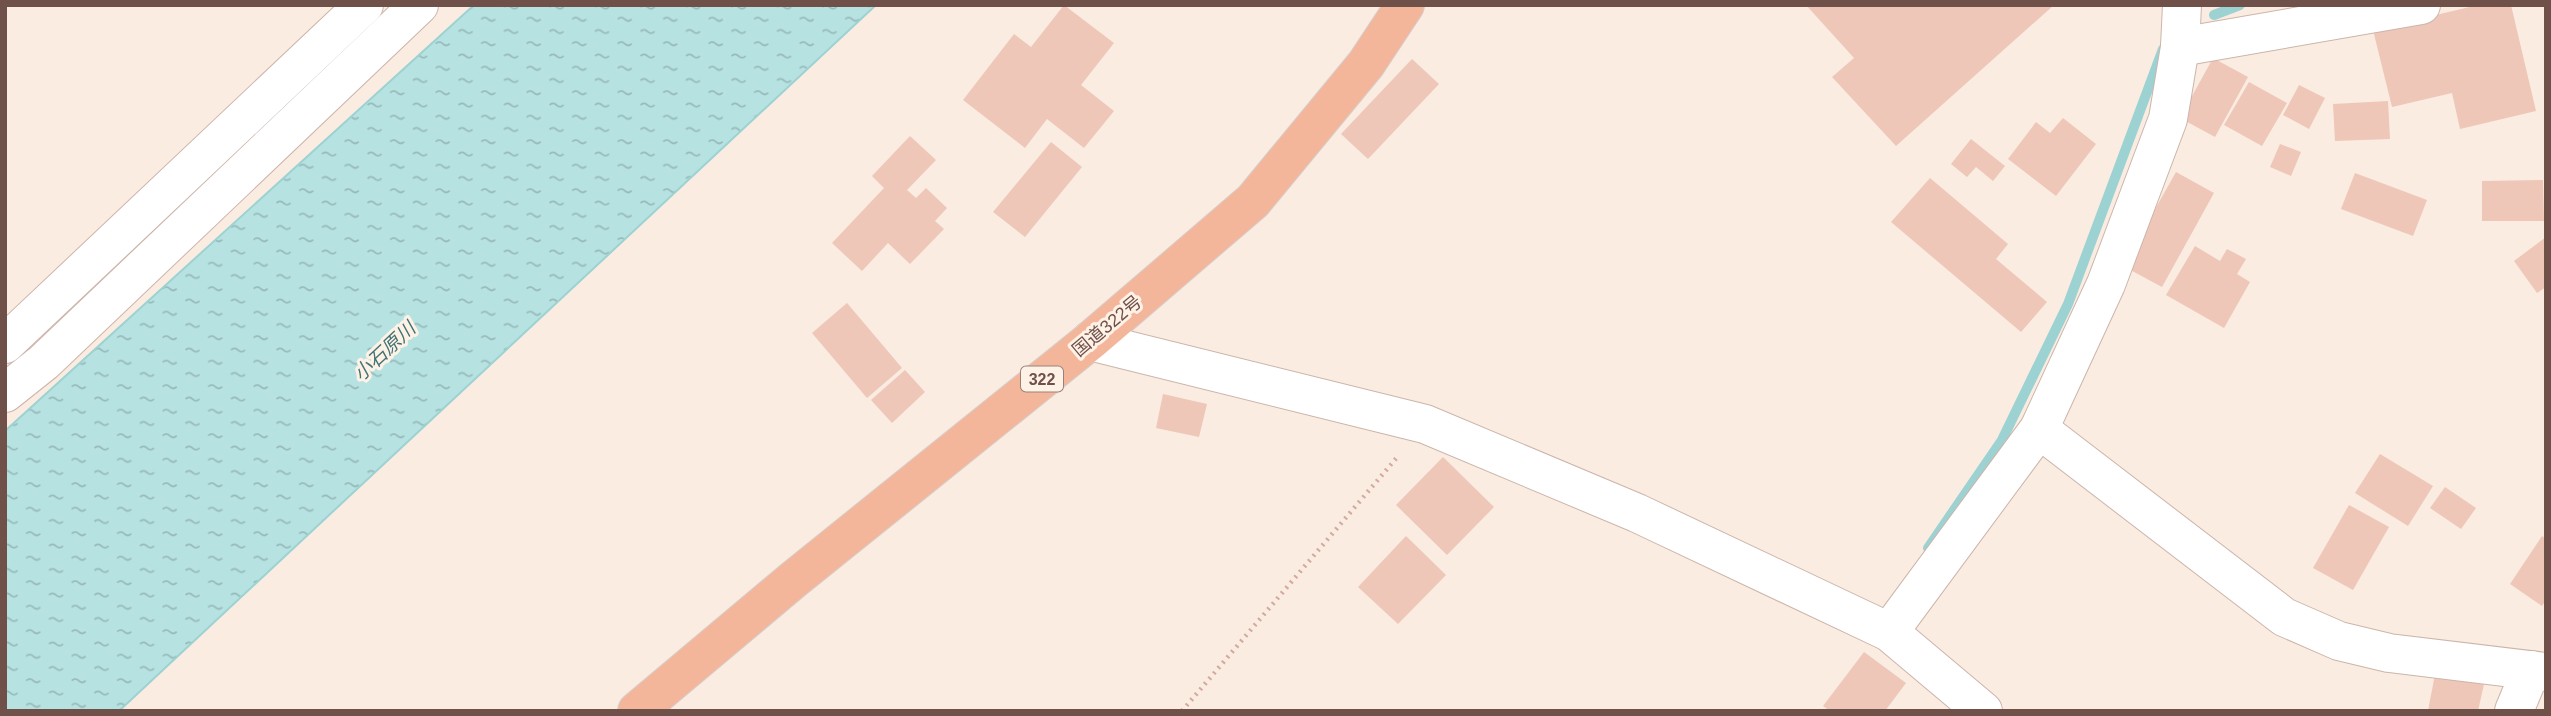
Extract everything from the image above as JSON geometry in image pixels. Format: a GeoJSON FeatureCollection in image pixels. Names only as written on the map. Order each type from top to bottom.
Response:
{"type":"FeatureCollection","features":[{"type":"Feature","properties":{"kind":"highway","name":"国道322号"},"geometry":{"type":"LineString","coordinates":[[637,711],[793,580],[1090,341],[1253,201],[1366,64],[1405,5]]}},
{"type":"Feature","properties":{"kind":"street"},"geometry":{"type":"LineString","coordinates":[[11,327],[364,5]]}},
{"type":"Feature","properties":{"kind":"street"},"geometry":{"type":"LineString","coordinates":[[5,393],[44,362],[419,5]]}},
{"type":"Feature","properties":{"kind":"street"},"geometry":{"type":"LineString","coordinates":[[1889,632],[2039,429],[2106,284],[2168,120],[2180,47],[2182,5]]}},
{"type":"Feature","properties":{"kind":"street"},"geometry":{"type":"LineString","coordinates":[[2180,47],[2421,5]]}},
{"type":"Feature","properties":{"kind":"street"},"geometry":{"type":"LineString","coordinates":[[1090,341],[1425,424],[1637,513],[1889,632],[1983,711]]}},
{"type":"Feature","properties":{"kind":"street"},"geometry":{"type":"LineString","coordinates":[[2039,429],[2284,617],[2339,641],[2389,653],[2538,671],[2514,711]]}},
{"type":"Feature","properties":{"kind":"path"},"geometry":{"type":"LineString","coordinates":[[1182,711],[1425,424]]}},
{"type":"Feature","properties":{"kind":"water","name":"小石原川"},"geometry":{"type":"Polygon","coordinates":[[[474,5],[876,5],[119,711],[5,711],[5,431],[474,5]]]}},
{"type":"Feature","properties":{"kind":"building"},"geometry":{"type":"Polygon","coordinates":[[[1064,5],[1114,43],[1081,85],[1114,111],[1084,148],[1047,119],[1025,148],[963,100],[1014,34],[1031,47],[1064,5]]]}},
{"type":"Feature","properties":{"kind":"building"},"geometry":{"type":"Polygon","coordinates":[[[1806,5],[2054,5],[1896,146],[1832,77],[1854,58],[1806,5]]]}},
{"type":"Feature","properties":{"kind":"building"},"geometry":{"type":"Polygon","coordinates":[[[2478,5],[2511,5],[2536,111],[2460,129],[2452,93],[2392,107],[2373,30],[2478,5]]]}},
{"type":"Feature","properties":{"kind":"building"},"geometry":{"type":"Polygon","coordinates":[[[2213,58],[2248,77],[2215,137],[2180,118],[2213,58]]]}},
{"type":"Feature","properties":{"kind":"building"},"geometry":{"type":"Polygon","coordinates":[[[1412,59],[1439,84],[1368,159],[1341,134],[1412,59]]]}},
{"type":"Feature","properties":{"kind":"building"},"geometry":{"type":"Polygon","coordinates":[[[2249,82],[2287,103],[2262,146],[2224,125],[2249,82]]]}},
{"type":"Feature","properties":{"kind":"building"},"geometry":{"type":"Polygon","coordinates":[[[2299,85],[2325,98],[2309,129],[2283,115],[2299,85]]]}},
{"type":"Feature","properties":{"kind":"building"},"geometry":{"type":"Polygon","coordinates":[[[2388,101],[2390,139],[2335,141],[2333,104],[2388,101]]]}},
{"type":"Feature","properties":{"kind":"building"},"geometry":{"type":"Polygon","coordinates":[[[2063,118],[2096,144],[2056,196],[2008,159],[2036,122],[2050,133],[2063,118]]]}},
{"type":"Feature","properties":{"kind":"building"},"geometry":{"type":"Polygon","coordinates":[[[910,136],[936,160],[907,190],[916,198],[926,188],[947,208],[935,221],[944,229],[910,264],[888,243],[862,271],[832,243],[884,188],[872,176],[910,136]]]}},
{"type":"Feature","properties":{"kind":"building"},"geometry":{"type":"Polygon","coordinates":[[[1971,139],[2005,166],[1993,181],[1976,167],[1967,177],[1951,164],[1971,139]]]}},
{"type":"Feature","properties":{"kind":"building"},"geometry":{"type":"Polygon","coordinates":[[[1051,142],[1082,167],[1025,237],[993,212],[1051,142]]]}},
{"type":"Feature","properties":{"kind":"building"},"geometry":{"type":"Polygon","coordinates":[[[2280,144],[2301,152],[2291,176],[2270,167],[2280,144]]]}},
{"type":"Feature","properties":{"kind":"building"},"geometry":{"type":"Polygon","coordinates":[[[2176,172],[2214,193],[2162,287],[2123,266],[2176,172]]]}},
{"type":"Feature","properties":{"kind":"building"},"geometry":{"type":"Polygon","coordinates":[[[2355,173],[2427,200],[2413,236],[2341,209],[2355,173]]]}},
{"type":"Feature","properties":{"kind":"building"},"geometry":{"type":"Polygon","coordinates":[[[1930,178],[2008,244],[1996,259],[2047,302],[2021,332],[1891,222],[1930,178]]]}},
{"type":"Feature","properties":{"kind":"building"},"geometry":{"type":"Polygon","coordinates":[[[2543,180],[2544,221],[2482,221],[2482,181],[2543,180]]]}},
{"type":"Feature","properties":{"kind":"building"},"geometry":{"type":"Polygon","coordinates":[[[2546,237],[2546,287],[2537,293],[2514,261],[2546,237]]]}},
{"type":"Feature","properties":{"kind":"building"},"geometry":{"type":"Polygon","coordinates":[[[2195,246],[2220,261],[2227,249],[2246,259],[2237,274],[2250,282],[2224,328],[2166,295],[2195,246]]]}},
{"type":"Feature","properties":{"kind":"building"},"geometry":{"type":"Polygon","coordinates":[[[847,303],[902,368],[867,398],[812,333],[847,303]]]}},
{"type":"Feature","properties":{"kind":"building"},"geometry":{"type":"Polygon","coordinates":[[[905,370],[925,392],[892,423],[871,400],[905,370]]]}},
{"type":"Feature","properties":{"kind":"building"},"geometry":{"type":"Polygon","coordinates":[[[1163,394],[1207,404],[1199,437],[1156,428],[1163,394]]]}},
{"type":"Feature","properties":{"kind":"building"},"geometry":{"type":"Polygon","coordinates":[[[2380,454],[2433,486],[2408,526],[2355,493],[2380,454]]]}},
{"type":"Feature","properties":{"kind":"building"},"geometry":{"type":"Polygon","coordinates":[[[1443,457],[1494,507],[1447,555],[1396,505],[1443,457]]]}},
{"type":"Feature","properties":{"kind":"building"},"geometry":{"type":"Polygon","coordinates":[[[2445,487],[2476,508],[2461,529],[2430,508],[2445,487]]]}},
{"type":"Feature","properties":{"kind":"building"},"geometry":{"type":"Polygon","coordinates":[[[2349,505],[2389,527],[2353,590],[2313,568],[2349,505]]]}},
{"type":"Feature","properties":{"kind":"building"},"geometry":{"type":"Polygon","coordinates":[[[1406,536],[1446,575],[1398,624],[1358,587],[1406,536]]]}},
{"type":"Feature","properties":{"kind":"building"},"geometry":{"type":"Polygon","coordinates":[[[2542,536],[2546,539],[2546,600],[2542,606],[2510,584],[2542,536]]]}},
{"type":"Feature","properties":{"kind":"building"},"geometry":{"type":"Polygon","coordinates":[[[1864,652],[1906,683],[1885,711],[1830,711],[1823,706],[1864,652]]]}},
{"type":"Feature","properties":{"kind":"building"},"geometry":{"type":"Polygon","coordinates":[[[2435,674],[2484,684],[2478,711],[2428,711],[2435,674]]]}},
{"type":"Feature","properties":{"kind":"waterway"},"geometry":{"type":"LineString","coordinates":[[2214,15],[2240,5]]}},
{"type":"Feature","properties":{"kind":"waterway"},"geometry":{"type":"LineString","coordinates":[[1928,548],[2002,440],[2068,304],[2163,49]]}}]}
